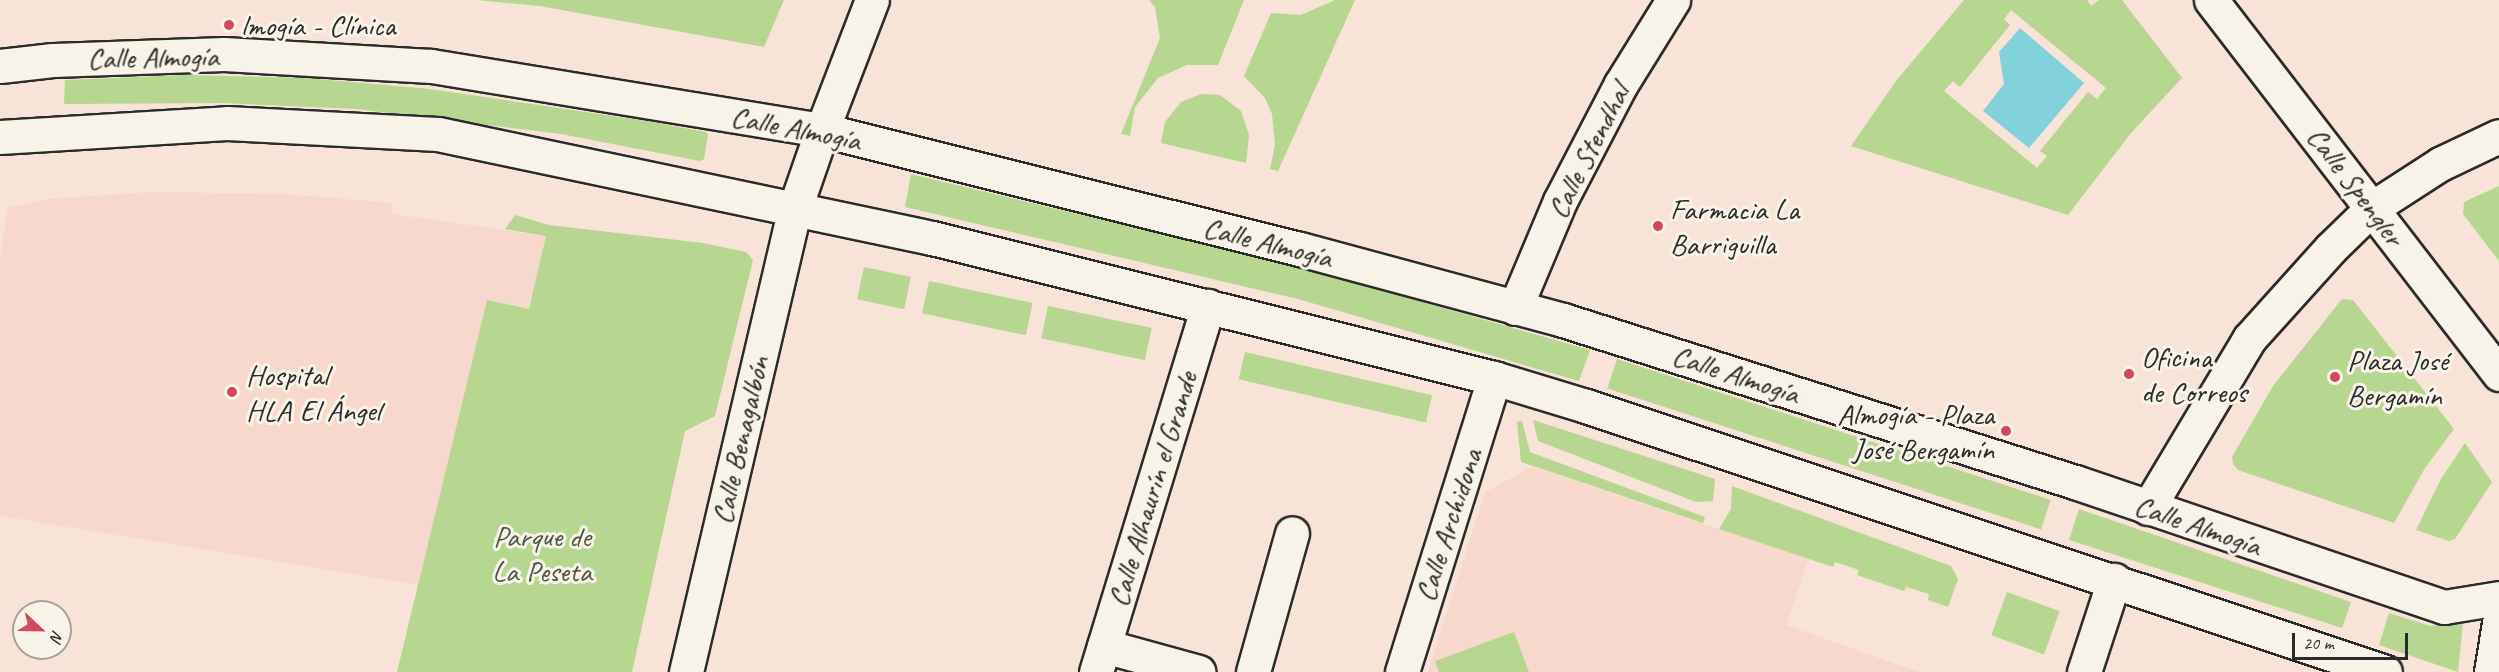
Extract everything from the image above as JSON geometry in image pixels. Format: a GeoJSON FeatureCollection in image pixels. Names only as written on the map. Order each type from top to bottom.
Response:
{"type":"FeatureCollection","features":[{"type":"Feature","properties":{"kind":"main road","name":"Calle Benagalbón"},"geometry":{"type":"LineString","coordinates":[[686,672],[795,208],[872,0]]}},
{"type":"Feature","properties":{"kind":"main road","name":"Calle Stendhal"},"geometry":{"type":"LineString","coordinates":[[1515,308],[1560,201],[1621,84],[1672,0]]}},
{"type":"Feature","properties":{"kind":"main road","name":"Calle Spengler"},"geometry":{"type":"LineString","coordinates":[[2211,0],[2499,374]]}},
{"type":"Feature","properties":{"kind":"main road","name":"Calle Almogía"},"geometry":{"type":"LineString","coordinates":[[0,66],[53,60],[225,54],[431,66],[822,130],[1300,249],[1608,333],[2148,508],[2444,607],[2499,598]]}},
{"type":"Feature","properties":{"kind":"main road"},"geometry":{"type":"LineString","coordinates":[[0,137],[227,123],[438,134],[795,208],[1050,265],[1494,378],[2114,580],[2385,672]]}},
{"type":"Feature","properties":{"kind":"main road"},"geometry":{"type":"LineString","coordinates":[[2148,508],[2249,339],[2373,208],[2440,164],[2499,136]]}},
{"type":"Feature","properties":{"kind":"main road","name":"Calle Alhaurín el Grande"},"geometry":{"type":"LineString","coordinates":[[1100,659],[1208,306]]}},
{"type":"Feature","properties":{"kind":"main road","name":"Calle Archidona"},"geometry":{"type":"LineString","coordinates":[[1402,672],[1494,378]]}},
{"type":"Feature","properties":{"kind":"main road"},"geometry":{"type":"LineString","coordinates":[[1253,672],[1292,533]]}},
{"type":"Feature","properties":{"kind":"main road"},"geometry":{"type":"LineString","coordinates":[[2084,672],[2114,580]]}},
{"type":"Feature","properties":{"kind":"main road"},"geometry":{"type":"LineString","coordinates":[[2492,672],[2499,623]]}},
{"type":"Feature","properties":{"kind":"main road"},"geometry":{"type":"LineString","coordinates":[[1100,659],[1199,672]]}},
{"type":"Feature","properties":{"kind":"shaded area","name":"Hospital HLA El Ángel"},"geometry":{"type":"Polygon","coordinates":[[[150,192],[286,194],[393,203],[392,214],[546,236],[529,310],[487,300],[418,585],[0,516],[0,257],[8,208],[49,199],[150,192]]]}},
{"type":"Feature","properties":{"kind":"shaded area"},"geometry":{"type":"Polygon","coordinates":[[[1532,467],[1809,559],[1786,625],[1919,672],[1428,672],[1485,492],[1532,467]]]}},
{"type":"Feature","properties":{"kind":"green space"},"geometry":{"type":"Polygon","coordinates":[[[477,0],[784,0],[764,47],[540,6],[477,0]]]}},
{"type":"Feature","properties":{"kind":"green space"},"geometry":{"type":"Polygon","coordinates":[[[1149,0],[1244,0],[1218,65],[1187,65],[1158,78],[1135,107],[1130,136],[1121,134],[1160,38],[1155,7],[1149,0]]]}},
{"type":"Feature","properties":{"kind":"green space"},"geometry":{"type":"Polygon","coordinates":[[[1335,0],[1355,0],[1278,171],[1270,169],[1275,145],[1272,114],[1265,98],[1244,76],[1271,13],[1301,15],[1335,0]]]}},
{"type":"Feature","properties":{"kind":"green space"},"geometry":{"type":"Polygon","coordinates":[[[1964,0],[2087,0],[2091,6],[2099,0],[2122,0],[2182,78],[2131,133],[2068,215],[1851,146],[1896,81],[1964,0]],[[2011,10],[2004,19],[2010,25],[1960,87],[1953,81],[1944,91],[2037,168],[2047,156],[2040,151],[2088,92],[2097,99],[2106,88],[2011,10]]]}},
{"type":"Feature","properties":{"kind":"green space"},"geometry":{"type":"Polygon","coordinates":[[[184,75],[307,78],[430,89],[646,121],[706,132],[708,135],[704,159],[700,161],[561,134],[356,109],[223,103],[64,104],[65,80],[184,75]]]}},
{"type":"Feature","properties":{"kind":"green space"},"geometry":{"type":"Polygon","coordinates":[[[1201,94],[1220,95],[1241,111],[1249,135],[1246,163],[1161,143],[1165,122],[1181,102],[1201,94]]]}},
{"type":"Feature","properties":{"kind":"green space"},"geometry":{"type":"Polygon","coordinates":[[[911,174],[1307,269],[1590,350],[1579,381],[1298,299],[905,207],[911,174]]]}},
{"type":"Feature","properties":{"kind":"green space"},"geometry":{"type":"Polygon","coordinates":[[[2499,186],[2499,261],[2463,214],[2464,202],[2499,186]]]}},
{"type":"Feature","properties":{"kind":"green space","name":"Parque de La Peseta"},"geometry":{"type":"Polygon","coordinates":[[[515,215],[549,225],[703,243],[746,252],[753,260],[715,416],[685,431],[632,672],[397,672],[487,300],[529,309],[546,236],[505,229],[515,215]]]}},
{"type":"Feature","properties":{"kind":"green space"},"geometry":{"type":"Polygon","coordinates":[[[864,267],[911,277],[904,309],[857,299],[864,267]]]}},
{"type":"Feature","properties":{"kind":"green space"},"geometry":{"type":"Polygon","coordinates":[[[929,281],[1033,303],[1026,335],[922,313],[929,281]]]}},
{"type":"Feature","properties":{"kind":"green space"},"geometry":{"type":"Polygon","coordinates":[[[2342,299],[2353,300],[2454,429],[2425,468],[2394,523],[2238,470],[2233,464],[2232,457],[2273,386],[2342,299]]]}},
{"type":"Feature","properties":{"kind":"green space"},"geometry":{"type":"Polygon","coordinates":[[[1048,306],[1152,328],[1145,360],[1041,338],[1048,306]]]}},
{"type":"Feature","properties":{"kind":"green space"},"geometry":{"type":"Polygon","coordinates":[[[1245,352],[1432,395],[1426,422],[1239,379],[1245,352]]]}},
{"type":"Feature","properties":{"kind":"green space"},"geometry":{"type":"Polygon","coordinates":[[[1617,359],[2051,500],[2041,529],[1607,388],[1617,359]]]}},
{"type":"Feature","properties":{"kind":"green space"},"geometry":{"type":"Polygon","coordinates":[[[1533,420],[1715,479],[1713,501],[1696,502],[1538,441],[1533,420]]]}},
{"type":"Feature","properties":{"kind":"green space"},"geometry":{"type":"Polygon","coordinates":[[[1522,421],[1530,452],[1705,517],[1703,523],[1521,462],[1517,422],[1522,421]]]}},
{"type":"Feature","properties":{"kind":"green space"},"geometry":{"type":"Polygon","coordinates":[[[2465,443],[2492,482],[2455,539],[2449,541],[2416,530],[2441,479],[2465,443]]]}},
{"type":"Feature","properties":{"kind":"green space"},"geometry":{"type":"Polygon","coordinates":[[[1732,486],[1951,566],[1958,579],[1948,607],[1928,600],[1929,594],[1906,587],[1904,591],[1857,575],[1859,570],[1835,562],[1833,567],[1719,529],[1731,509],[1732,486]]]}},
{"type":"Feature","properties":{"kind":"green space"},"geometry":{"type":"Polygon","coordinates":[[[2079,509],[2351,602],[2342,628],[2069,540],[2079,509]]]}},
{"type":"Feature","properties":{"kind":"green space"},"geometry":{"type":"Polygon","coordinates":[[[2007,592],[2060,611],[2044,654],[1991,635],[2007,592]]]}},
{"type":"Feature","properties":{"kind":"green space"},"geometry":{"type":"Polygon","coordinates":[[[2389,613],[2430,626],[2463,622],[2458,672],[2379,645],[2389,613]]]}},
{"type":"Feature","properties":{"kind":"green space"},"geometry":{"type":"Polygon","coordinates":[[[1514,632],[1529,672],[1439,672],[1435,661],[1514,632]]]}},
{"type":"Feature","properties":{"kind":"water"},"geometry":{"type":"Polygon","coordinates":[[[2020,28],[2084,83],[2029,148],[1983,111],[2004,84],[1999,52],[2020,28]]]}},
{"type":"Feature","properties":{"kind":"place","name":"lmogía - Clínica"},"geometry":{"type":"Point","coordinates":[229,25]}},
{"type":"Feature","properties":{"kind":"place","name":"Farmacia La Barriguilla"},"geometry":{"type":"Point","coordinates":[1658,226]}},
{"type":"Feature","properties":{"kind":"place","name":"Oficina de Correos"},"geometry":{"type":"Point","coordinates":[2129,374]}},
{"type":"Feature","properties":{"kind":"place","name":"Plaza José Bergamín"},"geometry":{"type":"Point","coordinates":[2335,377]}},
{"type":"Feature","properties":{"kind":"place","name":"Hospital HLA El Ángel"},"geometry":{"type":"Point","coordinates":[232,392]}},
{"type":"Feature","properties":{"kind":"place","name":"Almogía - Plaza José Bergamín"},"geometry":{"type":"Point","coordinates":[2006,431]}}]}
